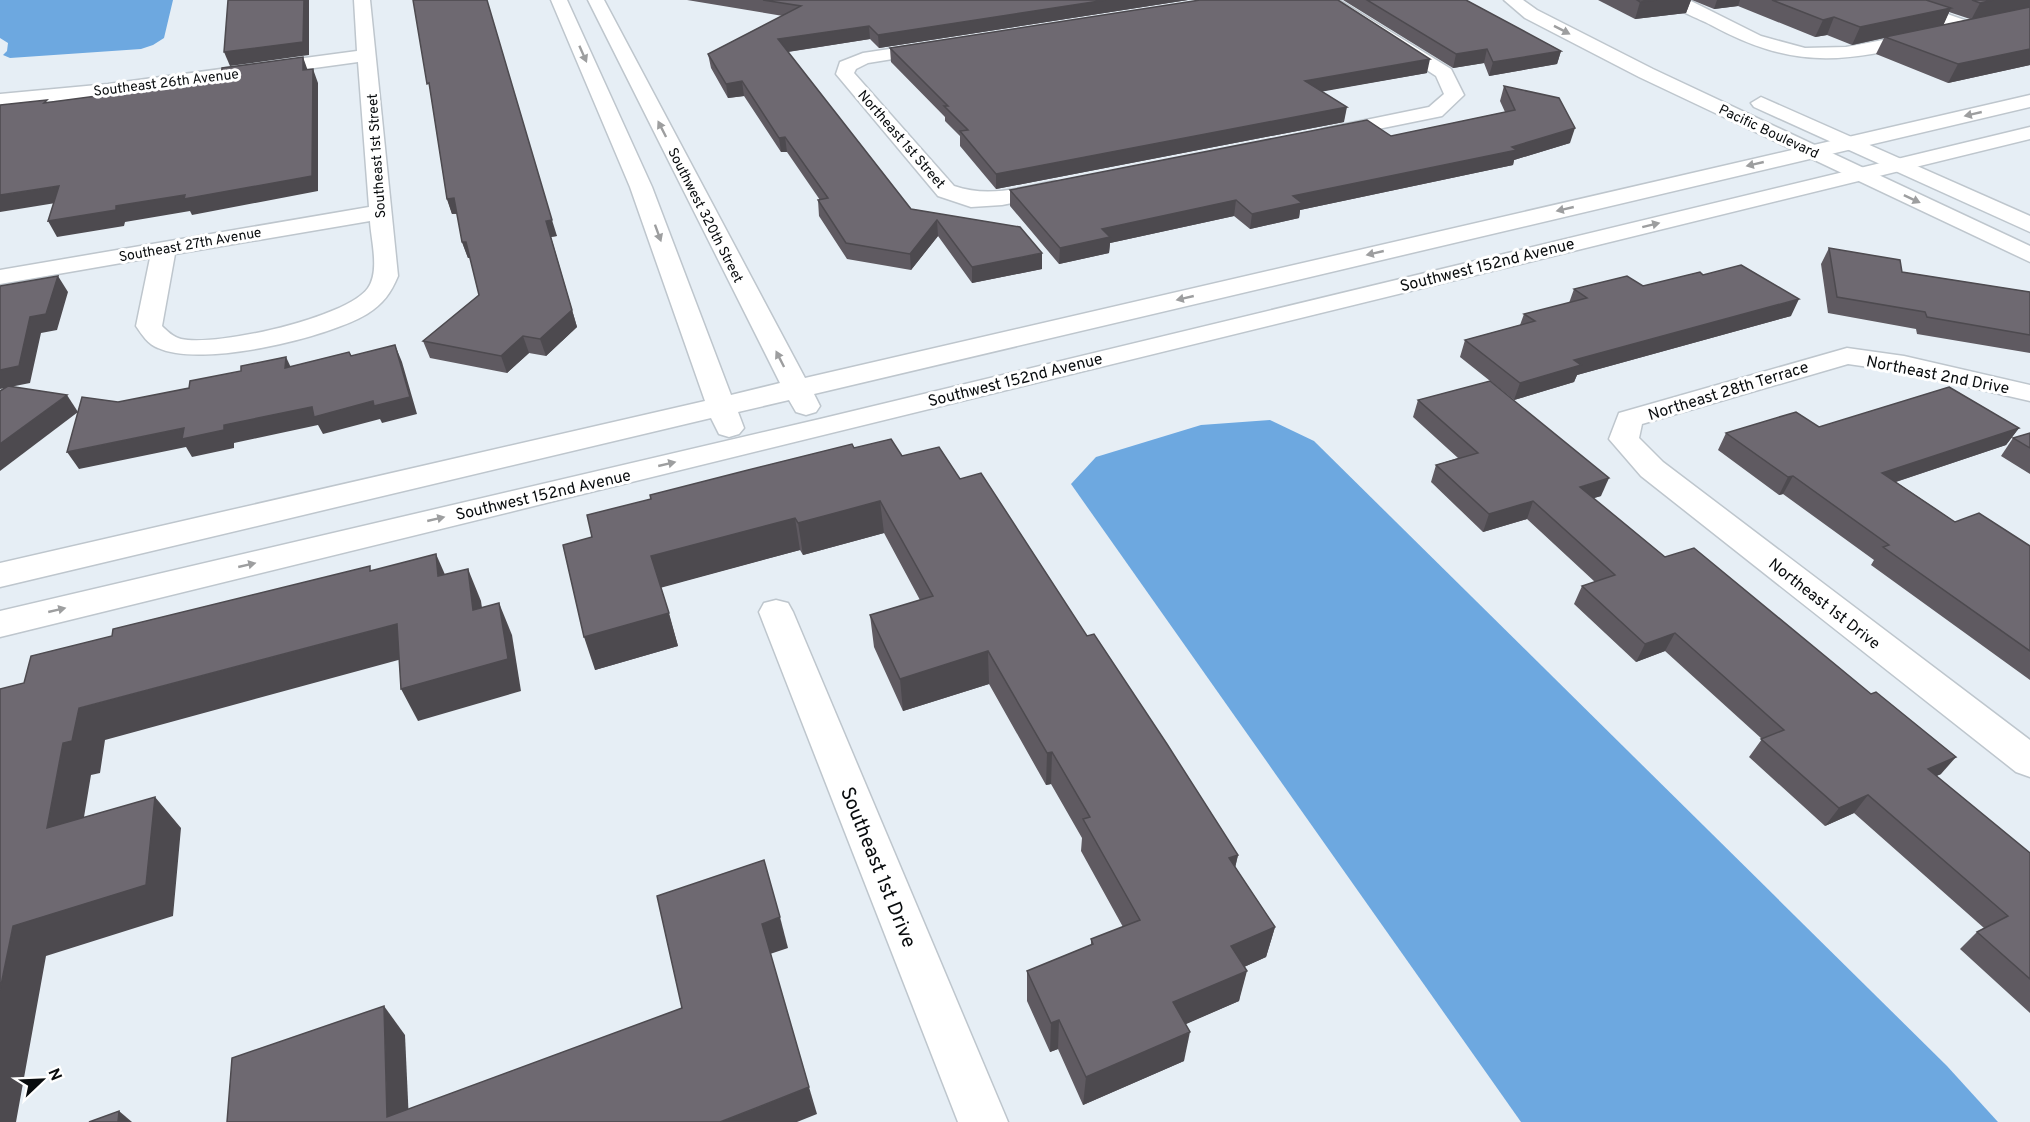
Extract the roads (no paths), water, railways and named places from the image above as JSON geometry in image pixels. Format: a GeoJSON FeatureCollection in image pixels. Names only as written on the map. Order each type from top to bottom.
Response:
{"type":"FeatureCollection","features":[{"type":"Feature","properties":{"kind":"street","name":"Southeast 1st Street"},"geometry":{"type":"LineString","coordinates":[[164,249],[149,326],[156,337],[180,347],[208,347],[332,322],[366,306],[385,284],[362,0]]}},
{"type":"Feature","properties":{"kind":"street"},"geometry":{"type":"LineString","coordinates":[[559,0],[641,187],[736,448]]}},
{"type":"Feature","properties":{"kind":"street","name":"Southwest 320th Street"},"geometry":{"type":"LineString","coordinates":[[596,0],[796,389],[820,428]]}},
{"type":"Feature","properties":{"kind":"street"},"geometry":{"type":"LineString","coordinates":[[1314,136],[1435,112],[1454,95],[1444,73],[1328,0]]}},
{"type":"Feature","properties":{"kind":"street","name":"Pacific Boulevard"},"geometry":{"type":"LineString","coordinates":[[1512,0],[1531,14],[1568,33],[2030,255]]}},
{"type":"Feature","properties":{"kind":"street"},"geometry":{"type":"LineString","coordinates":[[1535,0],[1616,37]]}},
{"type":"Feature","properties":{"kind":"street"},"geometry":{"type":"LineString","coordinates":[[1676,0],[1767,45],[1795,53],[1822,55],[1848,53],[1990,24]]}},
{"type":"Feature","properties":{"kind":"street"},"geometry":{"type":"LineString","coordinates":[[1891,0],[1970,28]]}},
{"type":"Feature","properties":{"kind":"street","name":"Northeast 1st Street"},"geometry":{"type":"LineString","coordinates":[[956,44],[863,58],[847,66],[845,74],[946,191],[971,200],[1002,198],[1073,185]]}},
{"type":"Feature","properties":{"kind":"street","name":"Southeast 26th Avenue"},"geometry":{"type":"LineString","coordinates":[[0,100],[108,90],[367,55]]}},
{"type":"Feature","properties":{"kind":"street","name":"Pacific Boulevard"},"geometry":{"type":"LineString","coordinates":[[1749,97],[2030,225]]}},
{"type":"Feature","properties":{"kind":"street"},"geometry":{"type":"LineString","coordinates":[[0,575],[2030,101]]}},
{"type":"Feature","properties":{"kind":"street","name":"Southwest 152nd Avenue"},"geometry":{"type":"LineString","coordinates":[[0,624],[820,428],[2030,133]]}},
{"type":"Feature","properties":{"kind":"street","name":"Southeast 27th Avenue"},"geometry":{"type":"LineString","coordinates":[[0,277],[380,212]]}},
{"type":"Feature","properties":{"kind":"street","name":"Northeast 2nd Drive"},"geometry":{"type":"LineString","coordinates":[[1847,356],[1904,364],[2030,393]]}},
{"type":"Feature","properties":{"kind":"street","name":"Northeast 28th Terrace"},"geometry":{"type":"LineString","coordinates":[[1624,439],[1629,419],[1847,356]]}},
{"type":"Feature","properties":{"kind":"street","name":"Northeast 1st Drive"},"geometry":{"type":"LineString","coordinates":[[1624,439],[1652,469],[2030,761]]}},
{"type":"Feature","properties":{"kind":"street","name":"Southeast 1st Drive"},"geometry":{"type":"LineString","coordinates":[[776,612],[983,1122]]}},
{"type":"Feature","properties":{"kind":"water"},"geometry":{"type":"Polygon","coordinates":[[[0,0],[173,0],[164,38],[153,45],[141,49],[10,58],[3,55],[7,51],[8,43],[0,38],[0,0]]]}},
{"type":"Feature","properties":{"kind":"water"},"geometry":{"type":"Polygon","coordinates":[[[1270,420],[1314,441],[1947,1066],[1998,1122],[1521,1122],[1071,484],[1096,457],[1201,425],[1270,420]]]}}]}
